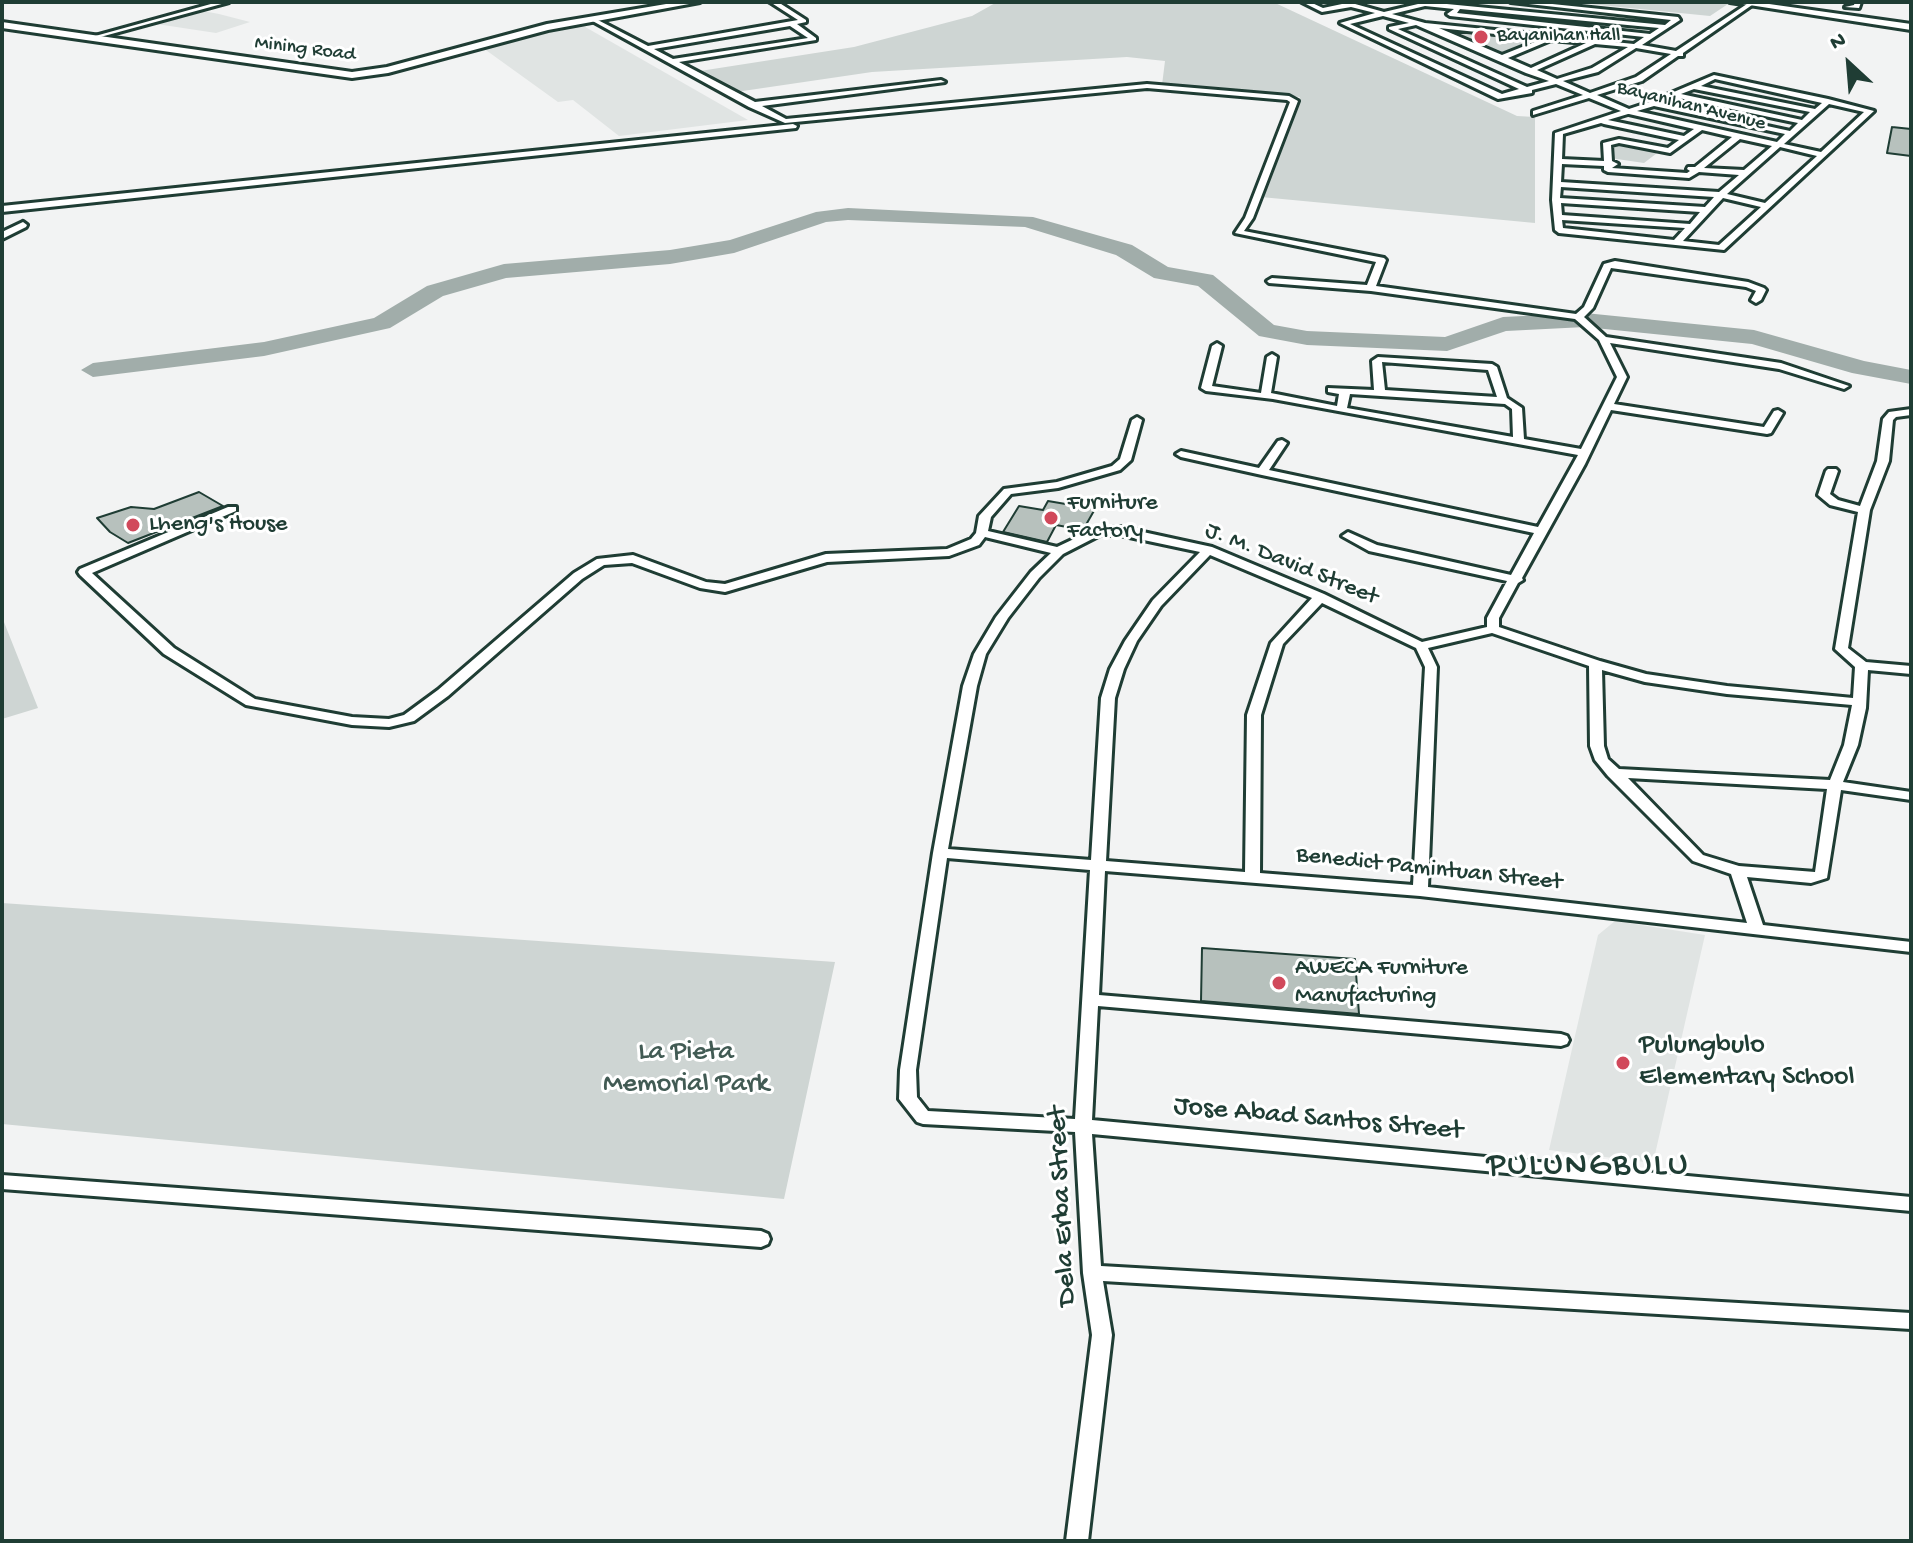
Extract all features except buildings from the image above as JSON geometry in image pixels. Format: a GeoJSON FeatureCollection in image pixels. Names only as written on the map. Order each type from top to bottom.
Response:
{"type":"FeatureCollection","features":[{"type":"Feature","properties":{"kind":"street"},"geometry":{"type":"LineString","coordinates":[[91,38],[226,2]]}},
{"type":"Feature","properties":{"kind":"street","name":"Mining Road"},"geometry":{"type":"LineString","coordinates":[[2,25],[360,75],[592,19],[695,2]]}},
{"type":"Feature","properties":{"kind":"street"},"geometry":{"type":"LineString","coordinates":[[649,48],[804,21],[773,2]]}},
{"type":"Feature","properties":{"kind":"street"},"geometry":{"type":"LineString","coordinates":[[1305,2],[1322,10]]}},
{"type":"Feature","properties":{"kind":"street"},"geometry":{"type":"LineString","coordinates":[[1341,2],[1421,24],[1595,41],[1680,54]]}},
{"type":"Feature","properties":{"kind":"street"},"geometry":{"type":"LineString","coordinates":[[1514,2],[1678,19],[1666,27],[1651,36],[1637,46],[1595,70],[1501,97],[1343,23],[1387,15],[1422,3],[1666,27]]}},
{"type":"Feature","properties":{"kind":"street"},"geometry":{"type":"LineString","coordinates":[[1735,2],[1786,5],[1911,27]]}},
{"type":"Feature","properties":{"kind":"street"},"geometry":{"type":"LineString","coordinates":[[1848,7],[1857,7],[1858,2]]}},
{"type":"Feature","properties":{"kind":"street"},"geometry":{"type":"LineString","coordinates":[[1536,113],[1593,97],[1639,79],[1750,4]]}},
{"type":"Feature","properties":{"kind":"street"},"geometry":{"type":"LineString","coordinates":[[1311,12],[1356,5]]}},
{"type":"Feature","properties":{"kind":"street"},"geometry":{"type":"LineString","coordinates":[[1461,7],[1450,14],[1651,36]]}},
{"type":"Feature","properties":{"kind":"street"},"geometry":{"type":"LineString","coordinates":[[1502,58],[1552,37],[1562,7]]}},
{"type":"Feature","properties":{"kind":"street"},"geometry":{"type":"LineString","coordinates":[[171,16],[193,21]]}},
{"type":"Feature","properties":{"kind":"street"},"geometry":{"type":"LineString","coordinates":[[592,19],[784,124],[944,111]]}},
{"type":"Feature","properties":{"kind":"street"},"geometry":{"type":"LineString","coordinates":[[673,61],[814,39],[792,24]]}},
{"type":"Feature","properties":{"kind":"street"},"geometry":{"type":"LineString","coordinates":[[1421,24],[1391,28],[1530,91]]}},
{"type":"Feature","properties":{"kind":"street","name":"Bayanihan Avenue"},"geometry":{"type":"LineString","coordinates":[[1421,24],[1629,112],[1821,154]]}},
{"type":"Feature","properties":{"kind":"street"},"geometry":{"type":"LineString","coordinates":[[1529,71],[1595,41]]}},
{"type":"Feature","properties":{"kind":"street"},"geometry":{"type":"LineString","coordinates":[[1423,62],[1486,51]]}},
{"type":"Feature","properties":{"kind":"street"},"geometry":{"type":"LineString","coordinates":[[1714,77],[1870,111],[1721,248],[1559,230],[1556,200],[1559,133],[1653,104],[1691,86],[1714,77]]}},
{"type":"Feature","properties":{"kind":"street"},"geometry":{"type":"LineString","coordinates":[[751,105],[941,82]]}},
{"type":"Feature","properties":{"kind":"street"},"geometry":{"type":"LineString","coordinates":[[2,209],[1147,86],[1289,98],[1294,101],[1249,218],[1239,233],[1377,259],[1383,263],[1371,288]]}},
{"type":"Feature","properties":{"kind":"street"},"geometry":{"type":"LineString","coordinates":[[1691,86],[1815,111]]}},
{"type":"Feature","properties":{"kind":"street"},"geometry":{"type":"LineString","coordinates":[[1674,95],[1803,122]]}},
{"type":"Feature","properties":{"kind":"street"},"geometry":{"type":"LineString","coordinates":[[1678,241],[1721,195],[1828,101]]}},
{"type":"Feature","properties":{"kind":"street"},"geometry":{"type":"LineString","coordinates":[[1653,104],[1790,133]]}},
{"type":"Feature","properties":{"kind":"street"},"geometry":{"type":"LineString","coordinates":[[1600,121],[1685,139]]}},
{"type":"Feature","properties":{"kind":"street"},"geometry":{"type":"LineString","coordinates":[[1652,166],[1699,129]]}},
{"type":"Feature","properties":{"kind":"street"},"geometry":{"type":"LineString","coordinates":[[1670,151],[1612,141],[1607,143],[1607,164],[1609,171],[1686,177],[1737,137]]}},
{"type":"Feature","properties":{"kind":"street"},"geometry":{"type":"LineString","coordinates":[[1558,161],[1745,173]]}},
{"type":"Feature","properties":{"kind":"street"},"geometry":{"type":"LineString","coordinates":[[1559,184],[1721,195],[1765,205]]}},
{"type":"Feature","properties":{"kind":"street"},"geometry":{"type":"LineString","coordinates":[[1556,200],[1707,210]]}},
{"type":"Feature","properties":{"kind":"street"},"geometry":{"type":"LineString","coordinates":[[1559,217],[1689,226]]}},
{"type":"Feature","properties":{"kind":"street"},"geometry":{"type":"LineString","coordinates":[[4,234],[23,225]]}},
{"type":"Feature","properties":{"kind":"street"},"geometry":{"type":"LineString","coordinates":[[1580,320],[1607,266],[1615,264],[1748,285],[1761,290],[1756,300]]}},
{"type":"Feature","properties":{"kind":"street"},"geometry":{"type":"LineString","coordinates":[[1272,281],[1371,288],[1580,320],[1603,339],[1622,377],[1517,580],[1493,618],[1493,629]]}},
{"type":"Feature","properties":{"kind":"street"},"geometry":{"type":"LineString","coordinates":[[1603,339],[1781,366],[1844,386]]}},
{"type":"Feature","properties":{"kind":"street"},"geometry":{"type":"LineString","coordinates":[[1217,346],[1206,388],[1584,453]]}},
{"type":"Feature","properties":{"kind":"street"},"geometry":{"type":"LineString","coordinates":[[1270,397],[1265,392],[1272,357]]}},
{"type":"Feature","properties":{"kind":"street"},"geometry":{"type":"LineString","coordinates":[[1380,394],[1377,361],[1382,359],[1492,367],[1503,401]]}},
{"type":"Feature","properties":{"kind":"street"},"geometry":{"type":"LineString","coordinates":[[1332,390],[1516,404],[1519,442]]}},
{"type":"Feature","properties":{"kind":"street"},"geometry":{"type":"LineString","coordinates":[[1341,410],[1345,391]]}},
{"type":"Feature","properties":{"kind":"street"},"geometry":{"type":"LineString","coordinates":[[1606,406],[1767,431],[1778,413]]}},
{"type":"Feature","properties":{"kind":"street"},"geometry":{"type":"LineString","coordinates":[[1911,412],[1893,414],[1888,419],[1883,461],[1864,510],[1841,649],[1862,666],[1911,670]]}},
{"type":"Feature","properties":{"kind":"street"},"geometry":{"type":"LineString","coordinates":[[232,509],[84,572],[169,651],[251,702],[352,721],[389,723],[409,718],[443,693],[578,576],[601,562],[633,559],[704,585],[725,588],[826,558],[949,552],[965,547],[982,533],[985,516],[1008,491],[1058,485],[1116,468],[1125,460],[1137,420]]}},
{"type":"Feature","properties":{"kind":"street"},"geometry":{"type":"LineString","coordinates":[[1262,472],[1282,443]]}},
{"type":"Feature","properties":{"kind":"street"},"geometry":{"type":"LineString","coordinates":[[1181,454],[1540,531]]}},
{"type":"Feature","properties":{"kind":"street"},"geometry":{"type":"LineString","coordinates":[[1832,471],[1824,495],[1834,503],[1864,510]]}},
{"type":"Feature","properties":{"kind":"street","name":"J. M. David Street"},"geometry":{"type":"LineString","coordinates":[[913,1109],[908,1099],[908,1070],[940,853],[970,686],[980,654],[1002,617],[1059,551],[1099,531],[1120,531],[1208,550],[1320,597],[1421,646]]}},
{"type":"Feature","properties":{"kind":"street"},"geometry":{"type":"LineString","coordinates":[[982,533],[1059,551]]}},
{"type":"Feature","properties":{"kind":"street"},"geometry":{"type":"LineString","coordinates":[[1348,536],[1386,551],[1465,566],[1517,580]]}},
{"type":"Feature","properties":{"kind":"street","name":"Dela Erba Street"},"geometry":{"type":"LineString","coordinates":[[1077,1541],[1102,1335],[1092,1273],[1083,1126],[1108,698],[1117,669],[1157,603],[1208,550]]}},
{"type":"Feature","properties":{"kind":"street"},"geometry":{"type":"LineString","coordinates":[[1252,876],[1254,715],[1277,643],[1320,597]]}},
{"type":"Feature","properties":{"kind":"street"},"geometry":{"type":"LineString","coordinates":[[1420,891],[1431,667],[1421,646],[1493,629],[1645,678],[1727,690],[1858,702]]}},
{"type":"Feature","properties":{"kind":"street"},"geometry":{"type":"LineString","coordinates":[[1595,664],[1597,746],[1613,773],[1698,858],[1738,871],[1819,878],[1835,785],[1851,745],[1862,666]]}},
{"type":"Feature","properties":{"kind":"street"},"geometry":{"type":"LineString","coordinates":[[1613,773],[1835,785],[1911,796]]}},
{"type":"Feature","properties":{"kind":"street","name":"Benedict Pamintuan Street"},"geometry":{"type":"LineString","coordinates":[[940,853],[1420,891],[1911,947]]}},
{"type":"Feature","properties":{"kind":"street"},"geometry":{"type":"LineString","coordinates":[[1738,871],[1756,928]]}},
{"type":"Feature","properties":{"kind":"street"},"geometry":{"type":"LineString","coordinates":[[1091,1000],[1561,1040]]}},
{"type":"Feature","properties":{"kind":"street","name":"Jose Abad Santos Street"},"geometry":{"type":"LineString","coordinates":[[913,1109],[923,1117],[1083,1126],[1911,1204]]}},
{"type":"Feature","properties":{"kind":"street"},"geometry":{"type":"LineString","coordinates":[[2,1182],[761,1239]]}},
{"type":"Feature","properties":{"kind":"street"},"geometry":{"type":"LineString","coordinates":[[1092,1273],[1911,1321]]}},
{"type":"Feature","properties":{"kind":"shaded area"},"geometry":{"type":"Polygon","coordinates":[[[198,10],[250,22],[216,33],[150,23],[198,10]]]}},
{"type":"Feature","properties":{"kind":"shaded area"},"geometry":{"type":"Polygon","coordinates":[[[580,24],[748,120],[619,136],[573,100],[558,102],[483,48],[580,24]]]}},
{"type":"Feature","properties":{"kind":"shaded area","name":"Pulungbulo Elementary School"},"geometry":{"type":"Polygon","coordinates":[[[1615,921],[1705,935],[1653,1163],[1549,1150],[1598,935],[1615,921]]]}},
{"type":"Feature","properties":{"kind":"green space"},"geometry":{"type":"Polygon","coordinates":[[[997,2],[1273,2],[1517,116],[1535,117],[1535,223],[1261,197],[1300,97],[1162,85],[1165,61],[1127,57],[872,72],[736,92],[700,71],[854,47],[972,16],[997,2]]]}},
{"type":"Feature","properties":{"kind":"green space"},"geometry":{"type":"Polygon","coordinates":[[[1570,2],[1731,2],[1710,16],[1570,2]]]}},
{"type":"Feature","properties":{"kind":"green space"},"geometry":{"type":"Polygon","coordinates":[[[1434,26],[1547,37],[1505,56],[1434,26]]]}},
{"type":"Feature","properties":{"kind":"green space"},"geometry":{"type":"Polygon","coordinates":[[[1612,141],[1661,150],[1644,163],[1610,158],[1612,141]]]}},
{"type":"Feature","properties":{"kind":"green space"},"geometry":{"type":"Polygon","coordinates":[[[2,617],[38,708],[2,719],[2,617]]]}},
{"type":"Feature","properties":{"kind":"green space","name":"La Pieta Memorial Park"},"geometry":{"type":"Polygon","coordinates":[[[2,903],[835,962],[784,1199],[2,1124],[2,903]]]}},
{"type":"Feature","properties":{"kind":"waterway"},"geometry":{"type":"LineString","coordinates":[[93,370],[264,349],[382,323],[435,291],[504,271],[670,257],[734,246],[823,216],[848,214],[1026,221],[1124,250],[1162,273],[1205,280],[1267,331],[1307,338],[1447,344],[1503,324],[1585,320],[1754,337],[1861,368],[1911,377]]}},
{"type":"Feature","properties":{"kind":"place","name":"Bayanihan Hall"},"geometry":{"type":"Point","coordinates":[1481,37]}},
{"type":"Feature","properties":{"kind":"place","name":"Furniture Factory"},"geometry":{"type":"Point","coordinates":[1051,518]}},
{"type":"Feature","properties":{"kind":"place","name":"Lheng's House"},"geometry":{"type":"Point","coordinates":[133,525]}},
{"type":"Feature","properties":{"kind":"place","name":"AWECA Furniture Manufacturing"},"geometry":{"type":"Point","coordinates":[1279,983]}},
{"type":"Feature","properties":{"kind":"place","name":"Pulungbulo Elementary School"},"geometry":{"type":"Point","coordinates":[1623,1063]}},
{"type":"Feature","properties":{"kind":"district","name":"PULUNGBULU"},"geometry":{"type":"Point","coordinates":[1588,1168]}}]}
